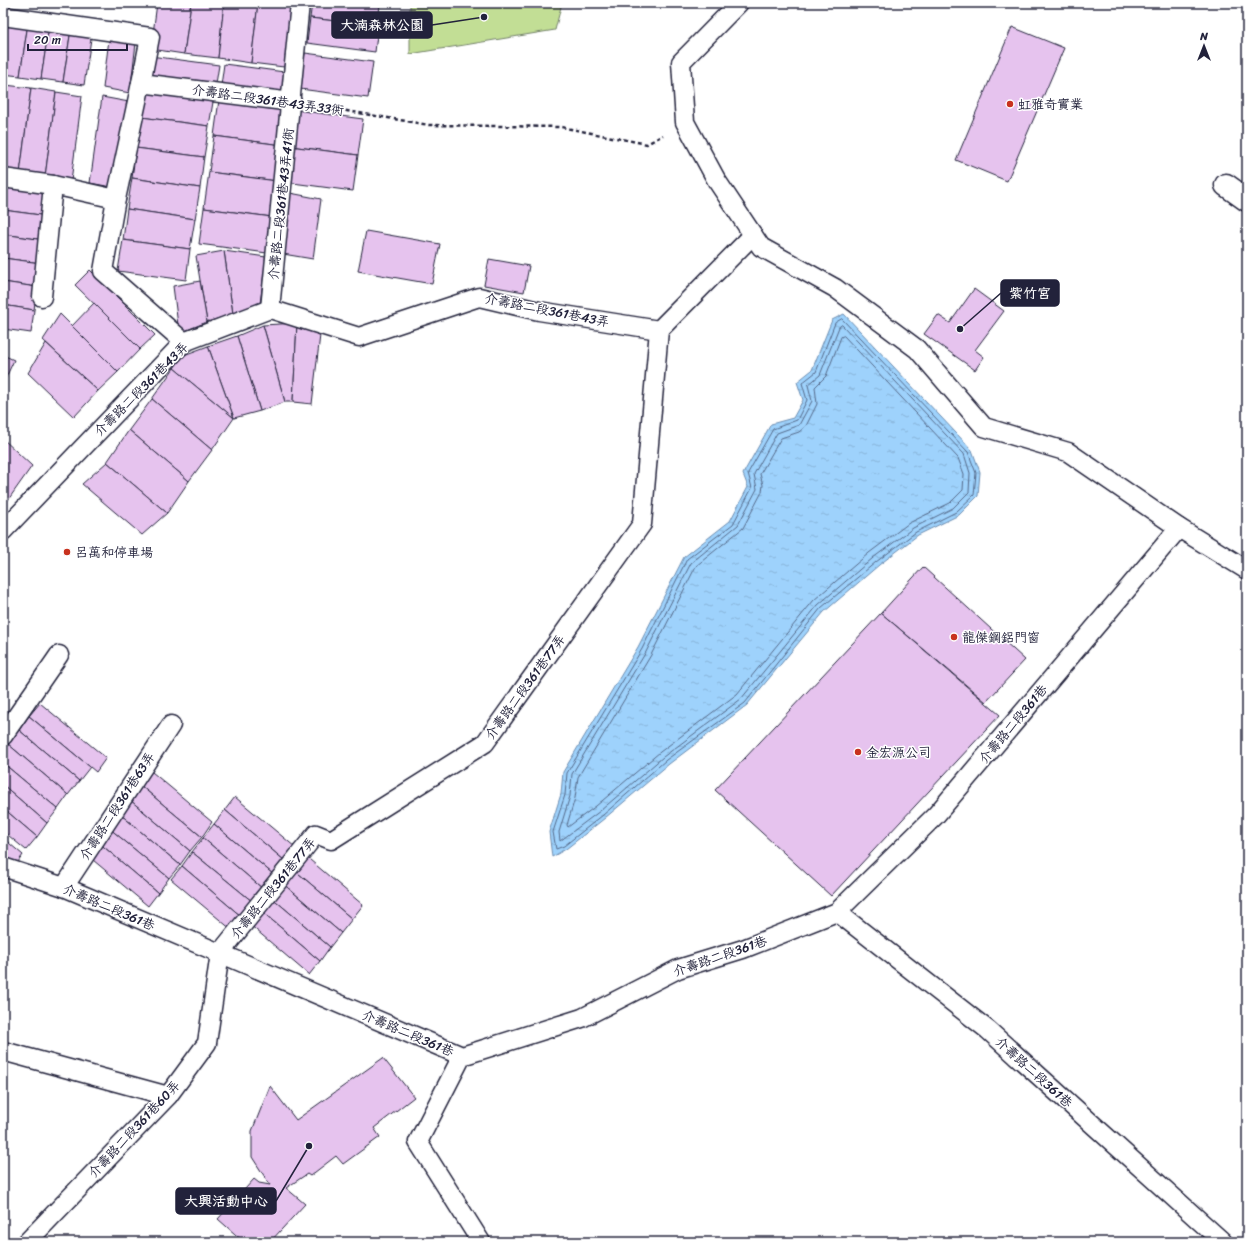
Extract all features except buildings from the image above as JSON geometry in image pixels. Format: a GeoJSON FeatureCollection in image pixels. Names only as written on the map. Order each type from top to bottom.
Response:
{"type":"FeatureCollection","features":[{"type":"Feature","properties":{"kind":"street"},"geometry":{"type":"LineString","coordinates":[[1226,185],[1247,200]]}},
{"type":"Feature","properties":{"kind":"lane","name":"介壽路二段361巷43弄41衖"},"geometry":{"type":"LineString","coordinates":[[270,309],[292,102],[300,3]]}},
{"type":"Feature","properties":{"kind":"lane"},"geometry":{"type":"LineString","coordinates":[[739,3],[681,62],[685,122],[717,181],[761,247],[835,288],[917,349],[984,427],[1068,452],[1179,528],[1247,570]]}},
{"type":"Feature","properties":{"kind":"lane"},"geometry":{"type":"LineString","coordinates":[[3,16],[150,37],[116,199],[103,271],[184,342]]}},
{"type":"Feature","properties":{"kind":"lane","name":"介壽路二段361巷43弄33衖"},"geometry":{"type":"LineString","coordinates":[[141,83],[292,102]]}},
{"type":"Feature","properties":{"kind":"lane"},"geometry":{"type":"LineString","coordinates":[[3,178],[53,184],[116,199]]}},
{"type":"Feature","properties":{"kind":"lane"},"geometry":{"type":"LineString","coordinates":[[42,297],[53,184]]}},
{"type":"Feature","properties":{"kind":"lane"},"geometry":{"type":"LineString","coordinates":[[659,330],[753,235]]}},
{"type":"Feature","properties":{"kind":"lane","name":"介壽路二段361巷43弄"},"geometry":{"type":"LineString","coordinates":[[3,531],[184,342],[270,309],[359,337],[479,297],[539,311],[659,330]]}},
{"type":"Feature","properties":{"kind":"lane","name":"介壽路二段361巷77弄"},"geometry":{"type":"LineString","coordinates":[[220,953],[316,834],[331,840],[485,743],[642,524],[659,330]]}},
{"type":"Feature","properties":{"kind":"lane","name":"介壽路二段361巷"},"geometry":{"type":"LineString","coordinates":[[3,867],[64,887],[462,1056],[582,1018],[678,969],[744,949],[837,912],[936,815],[1179,528]]}},
{"type":"Feature","properties":{"kind":"lane"},"geometry":{"type":"LineString","coordinates":[[3,736],[59,655]]}},
{"type":"Feature","properties":{"kind":"lane","name":"介壽路二段361巷63弄"},"geometry":{"type":"LineString","coordinates":[[64,887],[171,725]]}},
{"type":"Feature","properties":{"kind":"lane","name":"介壽路二段361巷"},"geometry":{"type":"LineString","coordinates":[[837,912],[988,1030],[1223,1242]]}},
{"type":"Feature","properties":{"kind":"lane","name":"介壽路二段361巷60弄"},"geometry":{"type":"LineString","coordinates":[[27,1242],[168,1096],[207,1043],[220,953]]}},
{"type":"Feature","properties":{"kind":"lane"},"geometry":{"type":"LineString","coordinates":[[3,1051],[168,1096]]}},
{"type":"Feature","properties":{"kind":"lane"},"geometry":{"type":"LineString","coordinates":[[462,1056],[418,1142],[481,1242]]}},
{"type":"Feature","properties":{"kind":"path","name":"介壽路二段361巷43弄33衖"},"geometry":{"type":"LineString","coordinates":[[292,102],[429,125],[561,127],[647,144],[685,122]]}},
{"type":"Feature","properties":{"kind":"green space"},"geometry":{"type":"Polygon","coordinates":[[[410,3],[562,3],[555,30],[410,54],[410,3]]]}},
{"type":"Feature","properties":{"kind":"water"},"geometry":{"type":"Polygon","coordinates":[[[844,314],[972,450],[980,472],[978,496],[959,515],[918,535],[879,565],[824,612],[747,705],[669,764],[566,849],[552,857],[549,832],[561,794],[563,772],[638,647],[684,557],[730,521],[748,487],[743,474],[771,424],[793,418],[803,400],[797,382],[812,370],[832,320],[844,314]]]}},
{"type":"Feature","properties":{"kind":"place","name":"大湳森林公園"},"geometry":{"type":"Point","coordinates":[484,17]}},
{"type":"Feature","properties":{"kind":"place","name":"虹雅奇實業"},"geometry":{"type":"Point","coordinates":[1010,104]}},
{"type":"Feature","properties":{"kind":"place","name":"紫竹宮"},"geometry":{"type":"Point","coordinates":[960,329]}},
{"type":"Feature","properties":{"kind":"place","name":"呂萬和停車場"},"geometry":{"type":"Point","coordinates":[67,552]}},
{"type":"Feature","properties":{"kind":"place","name":"龍傑鋼鋁門窗"},"geometry":{"type":"Point","coordinates":[954,637]}},
{"type":"Feature","properties":{"kind":"place","name":"金宏源公司"},"geometry":{"type":"Point","coordinates":[858,752]}},
{"type":"Feature","properties":{"kind":"place","name":"大興活動中心"},"geometry":{"type":"Point","coordinates":[309,1146]}}]}
